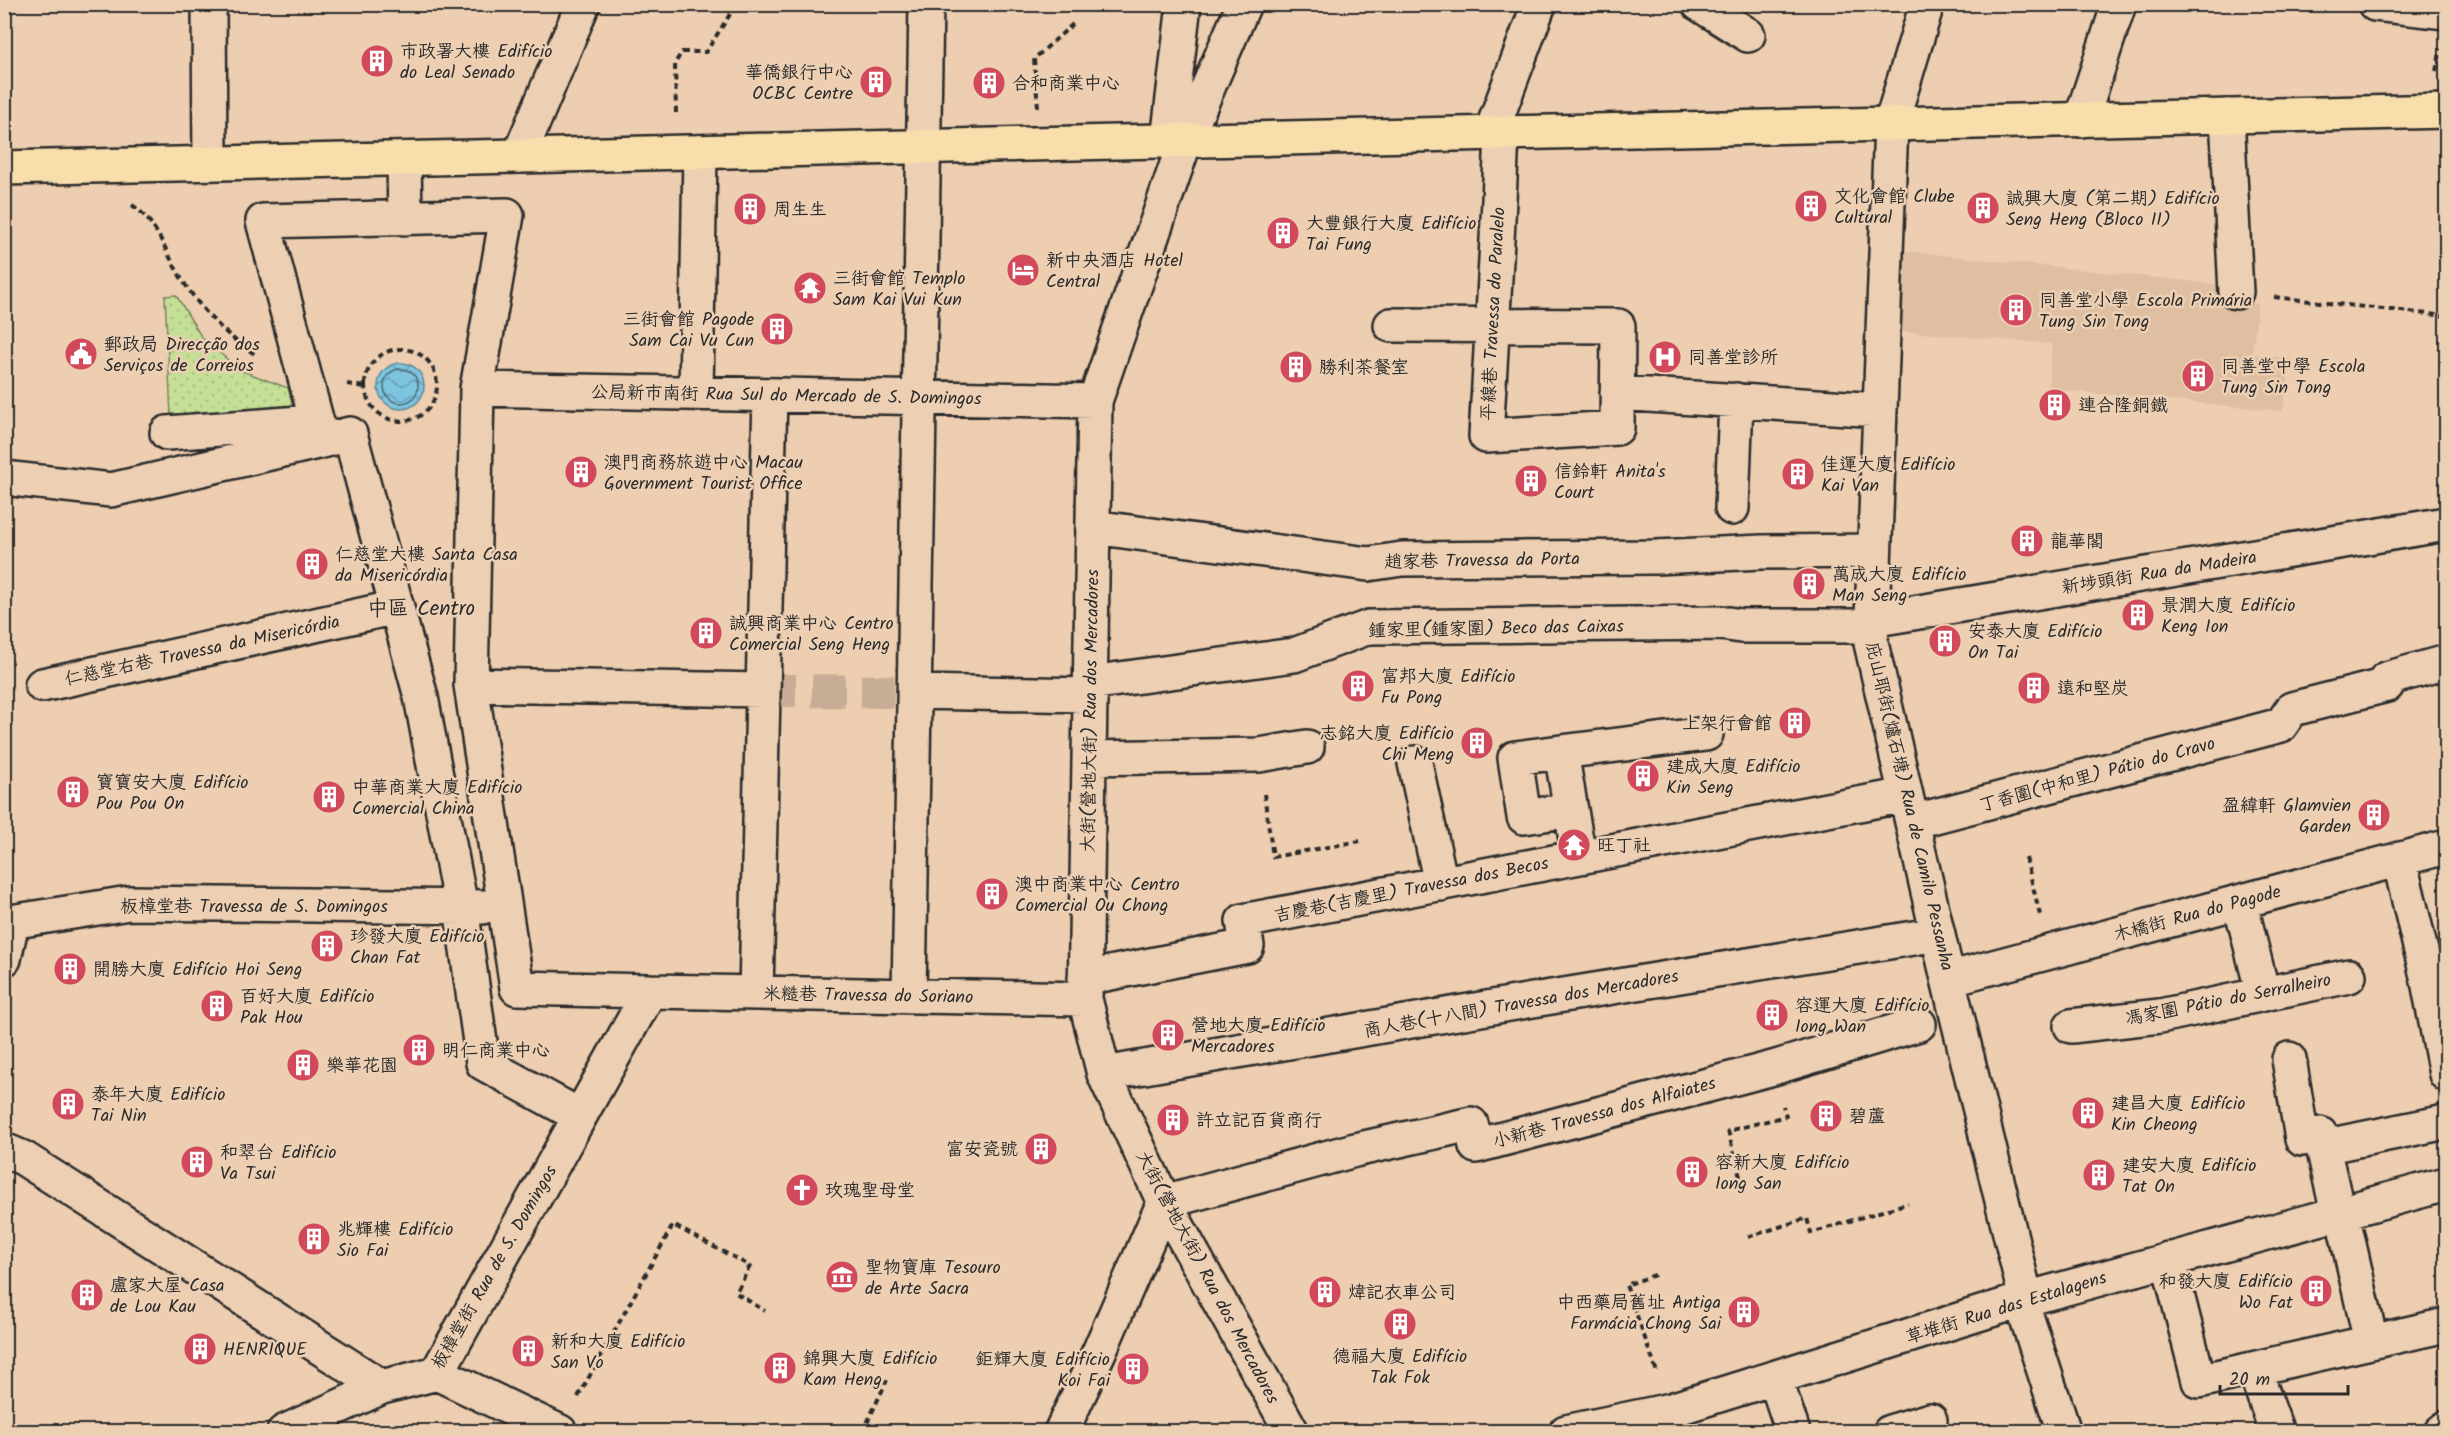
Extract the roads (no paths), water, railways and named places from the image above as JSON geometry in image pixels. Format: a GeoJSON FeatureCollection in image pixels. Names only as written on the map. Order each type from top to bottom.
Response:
{"type":"FeatureCollection","features":[{"type":"Feature","properties":{"kind":"main road"},"geometry":{"type":"LineString","coordinates":[[4,168],[2437,111]]}},
{"type":"Feature","properties":{"kind":"street"},"geometry":{"type":"LineString","coordinates":[[209,4],[210,163]]}},
{"type":"Feature","properties":{"kind":"street"},"geometry":{"type":"LineString","coordinates":[[519,156],[583,4]]}},
{"type":"Feature","properties":{"kind":"street"},"geometry":{"type":"LineString","coordinates":[[909,995],[926,4]]}},
{"type":"Feature","properties":{"kind":"street","name":"大街(營地大街) Rua dos Mercadores"},"geometry":{"type":"LineString","coordinates":[[1177,141],[1184,4]]}},
{"type":"Feature","properties":{"kind":"street","name":"大街(營地大街) Rua dos Mercadores"},"geometry":{"type":"LineString","coordinates":[[1244,4],[1177,141],[1095,401],[1085,988],[1104,1074],[1164,1202],[1292,1431]]}},
{"type":"Feature","properties":{"kind":"street","name":"平線巷 Travessa do Paralelo"},"geometry":{"type":"LineString","coordinates":[[1539,4],[1497,133],[1492,326],[1486,436],[1617,428],[1617,393]]}},
{"type":"Feature","properties":{"kind":"street"},"geometry":{"type":"LineString","coordinates":[[1699,4],[1748,35]]}},
{"type":"Feature","properties":{"kind":"street","name":"庇山耶街(爐石塘) Rua de Camilo Pessanha"},"geometry":{"type":"LineString","coordinates":[[1927,4],[1891,124],[1871,643],[2023,1300],[2064,1431]]}},
{"type":"Feature","properties":{"kind":"street"},"geometry":{"type":"LineString","coordinates":[[2081,120],[2118,4]]}},
{"type":"Feature","properties":{"kind":"street"},"geometry":{"type":"LineString","coordinates":[[2375,4],[2446,12]]}},
{"type":"Feature","properties":{"kind":"street"},"geometry":{"type":"LineString","coordinates":[[2227,116],[2236,292]]}},
{"type":"Feature","properties":{"kind":"street"},"geometry":{"type":"LineString","coordinates":[[688,152],[696,393]]}},
{"type":"Feature","properties":{"kind":"street"},"geometry":{"type":"LineString","coordinates":[[404,159],[405,218]]}},
{"type":"Feature","properties":{"kind":"street"},"geometry":{"type":"LineString","coordinates":[[314,443],[305,377],[263,221],[507,215],[477,389],[471,685],[505,908]]}},
{"type":"Feature","properties":{"kind":"street"},"geometry":{"type":"LineString","coordinates":[[1391,325],[1618,326],[1617,393],[1880,410]]}},
{"type":"Feature","properties":{"kind":"street","name":"公局新市南街 Rua Sul do Mercado de S. Domingos"},"geometry":{"type":"LineString","coordinates":[[477,389],[1095,401]]}},
{"type":"Feature","properties":{"kind":"street"},"geometry":{"type":"LineString","coordinates":[[756,993],[770,395]]}},
{"type":"Feature","properties":{"kind":"street"},"geometry":{"type":"LineString","coordinates":[[1732,508],[1736,400]]}},
{"type":"Feature","properties":{"kind":"street"},"geometry":{"type":"LineString","coordinates":[[167,433],[300,423],[314,443]]}},
{"type":"Feature","properties":{"kind":"street"},"geometry":{"type":"LineString","coordinates":[[4,478],[111,490],[350,434],[421,697],[461,907],[483,1063],[580,1116]]}},
{"type":"Feature","properties":{"kind":"street","name":"新埗頭街 Rua da Madeira"},"geometry":{"type":"LineString","coordinates":[[1871,623],[2446,524]]}},
{"type":"Feature","properties":{"kind":"street","name":"趙家巷 Travessa da Porta"},"geometry":{"type":"LineString","coordinates":[[1093,527],[1368,564],[1402,559],[1656,557],[1762,552],[1874,551]]}},
{"type":"Feature","properties":{"kind":"street","name":"仁慈堂右巷 Travessa da Misericórdia"},"geometry":{"type":"LineString","coordinates":[[42,685],[397,607]]}},
{"type":"Feature","properties":{"kind":"street","name":"鍾家里(鍾家圍) Beco das Caixas"},"geometry":{"type":"LineString","coordinates":[[914,692],[1090,689],[1294,655],[1370,627],[1722,623],[1741,626],[1871,623]]}},
{"type":"Feature","properties":{"kind":"street","name":"丁香圍(中和里) Pátio do Cravo"},"geometry":{"type":"LineString","coordinates":[[1909,809],[2281,725],[2292,710],[2387,685],[2386,679],[2446,662]]}},
{"type":"Feature","properties":{"kind":"street"},"geometry":{"type":"LineString","coordinates":[[471,685],[763,690]]}},
{"type":"Feature","properties":{"kind":"street"},"geometry":{"type":"LineString","coordinates":[[1571,810],[1524,817],[1515,758],[1706,734]]}},
{"type":"Feature","properties":{"kind":"street"},"geometry":{"type":"LineString","coordinates":[[1089,758],[1259,755],[1307,747]]}},
{"type":"Feature","properties":{"kind":"street"},"geometry":{"type":"LineString","coordinates":[[1561,753],[1579,856]]}},
{"type":"Feature","properties":{"kind":"street"},"geometry":{"type":"LineString","coordinates":[[1415,763],[1441,884]]}},
{"type":"Feature","properties":{"kind":"street","name":"吉慶巷(吉慶里) Travessa dos Becos"},"geometry":{"type":"LineString","coordinates":[[1085,988],[1246,946],[1243,921],[1579,856],[1909,809]]}},
{"type":"Feature","properties":{"kind":"street","name":"木橋街 Rua do Pagode"},"geometry":{"type":"LineString","coordinates":[[1948,979],[2446,847]]}},
{"type":"Feature","properties":{"kind":"street"},"geometry":{"type":"LineString","coordinates":[[2399,860],[2427,976],[2446,1074]]}},
{"type":"Feature","properties":{"kind":"street"},"geometry":{"type":"LineString","coordinates":[[2240,902],[2263,994]]}},
{"type":"Feature","properties":{"kind":"street","name":"板樟堂巷 Travessa de S. Domingos"},"geometry":{"type":"LineString","coordinates":[[8,922],[129,903],[505,908]]}},
{"type":"Feature","properties":{"kind":"street","name":"米糙巷 Travessa do Soriano"},"geometry":{"type":"LineString","coordinates":[[505,908],[517,988],[909,995],[1085,988]]}},
{"type":"Feature","properties":{"kind":"street"},"geometry":{"type":"LineString","coordinates":[[4,959],[8,922]]}},
{"type":"Feature","properties":{"kind":"street","name":"商人巷(十八間) Travessa dos Mercadores"},"geometry":{"type":"LineString","coordinates":[[1104,1074],[1521,1002],[1938,934]]}},
{"type":"Feature","properties":{"kind":"street","name":"馮家圍 Pátio do Serralheiro"},"geometry":{"type":"LineString","coordinates":[[2071,1026],[2160,1016],[2349,976]]}},
{"type":"Feature","properties":{"kind":"street","name":"板樟堂街 Rua de S. Domingos"},"geometry":{"type":"LineString","coordinates":[[284,1431],[382,1387],[437,1373],[650,991]]}},
{"type":"Feature","properties":{"kind":"street","name":"小新巷 Travessa dos Alfaiates"},"geometry":{"type":"LineString","coordinates":[[1164,1202],[1356,1150],[1472,1124],[1476,1146],[1773,1068],[1919,1024]]}},
{"type":"Feature","properties":{"kind":"street"},"geometry":{"type":"LineString","coordinates":[[2289,1059],[2302,1139],[2320,1134],[2371,1342]]}},
{"type":"Feature","properties":{"kind":"street"},"geometry":{"type":"LineString","coordinates":[[2322,1147],[2446,1122]]}},
{"type":"Feature","properties":{"kind":"street"},"geometry":{"type":"LineString","coordinates":[[4,1150],[23,1158],[382,1387]]}},
{"type":"Feature","properties":{"kind":"street","name":"草堆街 Rua das Estalagens"},"geometry":{"type":"LineString","coordinates":[[1566,1431],[1671,1410],[2023,1300],[2446,1184]]}},
{"type":"Feature","properties":{"kind":"street"},"geometry":{"type":"LineString","coordinates":[[1061,1431],[1099,1352],[1164,1202]]}},
{"type":"Feature","properties":{"kind":"street"},"geometry":{"type":"LineString","coordinates":[[2168,1259],[2199,1381],[2446,1324]]}},
{"type":"Feature","properties":{"kind":"street"},"geometry":{"type":"LineString","coordinates":[[2254,1369],[2277,1431]]}},
{"type":"Feature","properties":{"kind":"street"},"geometry":{"type":"LineString","coordinates":[[437,1373],[560,1431]]}},
{"type":"Feature","properties":{"kind":"street"},"geometry":{"type":"LineString","coordinates":[[1775,1378],[1793,1431]]}},
{"type":"Feature","properties":{"kind":"street"},"geometry":{"type":"LineString","coordinates":[[1890,1431],[1930,1420]]}},
{"type":"Feature","properties":{"kind":"street"},"geometry":{"type":"LineString","coordinates":[[2441,1431],[2446,1428]]}},
{"type":"Feature","properties":{"kind":"water"},"geometry":{"type":"Polygon","coordinates":[[[401,363],[417,370],[424,386],[417,402],[401,409],[385,402],[378,386],[385,370],[401,363]]]}},
{"type":"Feature","properties":{"kind":"tunnel"},"geometry":{"type":"LineString","coordinates":[[763,690],[914,692]]}},
{"type":"Feature","properties":{"kind":"place","name":"市政署大樓 Edifício do Leal Senado"},"geometry":{"type":"Point","coordinates":[377,61]}},
{"type":"Feature","properties":{"kind":"place","name":"華僑銀行中心 OCBC Centre"},"geometry":{"type":"Point","coordinates":[876,82]}},
{"type":"Feature","properties":{"kind":"place","name":"合和商業中心"},"geometry":{"type":"Point","coordinates":[989,83]}},
{"type":"Feature","properties":{"kind":"place","name":"文化會館 Clube Cultural"},"geometry":{"type":"Point","coordinates":[1811,206]}},
{"type":"Feature","properties":{"kind":"place","name":"誠興大廈 (第二期) Edifício Seng Heng (Bloco II)"},"geometry":{"type":"Point","coordinates":[1983,208]}},
{"type":"Feature","properties":{"kind":"place","name":"周生生"},"geometry":{"type":"Point","coordinates":[750,209]}},
{"type":"Feature","properties":{"kind":"place","name":"大豐銀行大廈 Edifício Tai Fung"},"geometry":{"type":"Point","coordinates":[1283,233]}},
{"type":"Feature","properties":{"kind":"place","name":"新中央酒店 Hotel Central"},"geometry":{"type":"Point","coordinates":[1023,270]}},
{"type":"Feature","properties":{"kind":"place","name":"三街會館 Templo Sam Kai Vui Kun"},"geometry":{"type":"Point","coordinates":[810,288]}},
{"type":"Feature","properties":{"kind":"place","name":"同善堂小學 Escola Primária Tung Sin Tong"},"geometry":{"type":"Point","coordinates":[2016,310]}},
{"type":"Feature","properties":{"kind":"place","name":"三街會館 Pagode Sam Cai Vu Cun"},"geometry":{"type":"Point","coordinates":[777,329]}},
{"type":"Feature","properties":{"kind":"place","name":"郵政局 Direcção dos Serviços de Correios"},"geometry":{"type":"Point","coordinates":[81,354]}},
{"type":"Feature","properties":{"kind":"place","name":"同善堂診所"},"geometry":{"type":"Point","coordinates":[1665,357]}},
{"type":"Feature","properties":{"kind":"place","name":"勝利茶餐室"},"geometry":{"type":"Point","coordinates":[1296,367]}},
{"type":"Feature","properties":{"kind":"place","name":"同善堂中學 Escola Tung Sin Tong"},"geometry":{"type":"Point","coordinates":[2198,376]}},
{"type":"Feature","properties":{"kind":"place","name":"連合隆銅鐵"},"geometry":{"type":"Point","coordinates":[2055,405]}},
{"type":"Feature","properties":{"kind":"place","name":"澳門商務旅遊中心 Macau Government Tourist Office"},"geometry":{"type":"Point","coordinates":[581,472]}},
{"type":"Feature","properties":{"kind":"place","name":"佳運大廈 Edifício Kai Van"},"geometry":{"type":"Point","coordinates":[1798,474]}},
{"type":"Feature","properties":{"kind":"place","name":"信鈴軒 Anita's Court"},"geometry":{"type":"Point","coordinates":[1531,481]}},
{"type":"Feature","properties":{"kind":"place","name":"龍華閣"},"geometry":{"type":"Point","coordinates":[2027,541]}},
{"type":"Feature","properties":{"kind":"place","name":"仁慈堂大樓 Santa Casa da Misericórdia"},"geometry":{"type":"Point","coordinates":[312,564]}},
{"type":"Feature","properties":{"kind":"place","name":"萬成大廈 Edifício Man Seng"},"geometry":{"type":"Point","coordinates":[1809,584]}},
{"type":"Feature","properties":{"kind":"place","name":"景潤大廈 Edifício Keng Ion"},"geometry":{"type":"Point","coordinates":[2138,615]}},
{"type":"Feature","properties":{"kind":"place","name":"誠興商業中心 Centro Comercial Seng Heng"},"geometry":{"type":"Point","coordinates":[706,633]}},
{"type":"Feature","properties":{"kind":"place","name":"安泰大廈 Edifício On Tai"},"geometry":{"type":"Point","coordinates":[1945,641]}},
{"type":"Feature","properties":{"kind":"place","name":"富邦大廈 Edifício Fu Pong"},"geometry":{"type":"Point","coordinates":[1358,686]}},
{"type":"Feature","properties":{"kind":"place","name":"遠和堅炭"},"geometry":{"type":"Point","coordinates":[2034,688]}},
{"type":"Feature","properties":{"kind":"place","name":"上架行會館"},"geometry":{"type":"Point","coordinates":[1795,723]}},
{"type":"Feature","properties":{"kind":"place","name":"志銘大廈 Edifício Chi Meng"},"geometry":{"type":"Point","coordinates":[1477,743]}},
{"type":"Feature","properties":{"kind":"place","name":"建成大廈 Edifício Kin Seng"},"geometry":{"type":"Point","coordinates":[1643,776]}},
{"type":"Feature","properties":{"kind":"place","name":"寶寶安大廈 Edifício Pou Pou On"},"geometry":{"type":"Point","coordinates":[73,792]}},
{"type":"Feature","properties":{"kind":"place","name":"中華商業大廈 Edifício Comercial China"},"geometry":{"type":"Point","coordinates":[329,797]}},
{"type":"Feature","properties":{"kind":"place","name":"盈緯軒 Glamvien Garden"},"geometry":{"type":"Point","coordinates":[2374,815]}},
{"type":"Feature","properties":{"kind":"place","name":"旺丁社"},"geometry":{"type":"Point","coordinates":[1574,845]}},
{"type":"Feature","properties":{"kind":"place","name":"澳中商業中心 Centro Comercial Ou Chong"},"geometry":{"type":"Point","coordinates":[992,894]}},
{"type":"Feature","properties":{"kind":"place","name":"珍發大廈 Edifício Chan Fat"},"geometry":{"type":"Point","coordinates":[327,946]}},
{"type":"Feature","properties":{"kind":"place","name":"開勝大廈 Edifício Hoi Seng"},"geometry":{"type":"Point","coordinates":[70,969]}},
{"type":"Feature","properties":{"kind":"place","name":"百好大廈 Edifício Pak Hou"},"geometry":{"type":"Point","coordinates":[217,1006]}},
{"type":"Feature","properties":{"kind":"place","name":"容運大廈 Edifício Iong Wan"},"geometry":{"type":"Point","coordinates":[1772,1015]}},
{"type":"Feature","properties":{"kind":"place","name":"營地大廈 Edifício Mercadores"},"geometry":{"type":"Point","coordinates":[1168,1035]}},
{"type":"Feature","properties":{"kind":"place","name":"明仁商業中心"},"geometry":{"type":"Point","coordinates":[419,1050]}},
{"type":"Feature","properties":{"kind":"place","name":"樂華花園"},"geometry":{"type":"Point","coordinates":[303,1065]}},
{"type":"Feature","properties":{"kind":"place","name":"泰年大廈 Edifício Tai Nin"},"geometry":{"type":"Point","coordinates":[68,1104]}},
{"type":"Feature","properties":{"kind":"place","name":"建昌大廈 Edifício Kin Cheong"},"geometry":{"type":"Point","coordinates":[2088,1113]}},
{"type":"Feature","properties":{"kind":"place","name":"碧蘆"},"geometry":{"type":"Point","coordinates":[1826,1116]}},
{"type":"Feature","properties":{"kind":"place","name":"許立記百貨商行"},"geometry":{"type":"Point","coordinates":[1173,1120]}},
{"type":"Feature","properties":{"kind":"place","name":"富安瓷號"},"geometry":{"type":"Point","coordinates":[1041,1149]}},
{"type":"Feature","properties":{"kind":"place","name":"和翠台 Edifício Va Tsui"},"geometry":{"type":"Point","coordinates":[197,1162]}},
{"type":"Feature","properties":{"kind":"place","name":"容新大廈 Edifício Iong San"},"geometry":{"type":"Point","coordinates":[1692,1172]}},
{"type":"Feature","properties":{"kind":"place","name":"建安大廈 Edifício Tat On"},"geometry":{"type":"Point","coordinates":[2099,1175]}},
{"type":"Feature","properties":{"kind":"place","name":"玫瑰聖母堂"},"geometry":{"type":"Point","coordinates":[802,1190]}},
{"type":"Feature","properties":{"kind":"place","name":"兆輝樓 Edifício Sio Fai"},"geometry":{"type":"Point","coordinates":[314,1239]}},
{"type":"Feature","properties":{"kind":"place","name":"聖物寶庫 Tesouro de Arte Sacra"},"geometry":{"type":"Point","coordinates":[842,1277]}},
{"type":"Feature","properties":{"kind":"place","name":"和發大廈 Edifício Wo Fat"},"geometry":{"type":"Point","coordinates":[2316,1291]}},
{"type":"Feature","properties":{"kind":"place","name":"煒記衣車公司"},"geometry":{"type":"Point","coordinates":[1325,1292]}},
{"type":"Feature","properties":{"kind":"place","name":"盧家大屋 Casa de Lou Kau"},"geometry":{"type":"Point","coordinates":[87,1295]}},
{"type":"Feature","properties":{"kind":"place","name":"中西藥局舊址 Antiga Farmácia Chong Sai"},"geometry":{"type":"Point","coordinates":[1744,1312]}},
{"type":"Feature","properties":{"kind":"place","name":"德福大廈 Edifício Tak Fok"},"geometry":{"type":"Point","coordinates":[1400,1324]}},
{"type":"Feature","properties":{"kind":"place","name":"HENRIQUE"},"geometry":{"type":"Point","coordinates":[200,1349]}},
{"type":"Feature","properties":{"kind":"place","name":"新和大廈 Edifício San Vo"},"geometry":{"type":"Point","coordinates":[528,1351]}},
{"type":"Feature","properties":{"kind":"place","name":"錦興大廈 Edifício Kam Heng"},"geometry":{"type":"Point","coordinates":[780,1368]}},
{"type":"Feature","properties":{"kind":"place","name":"鉅輝大廈 Edifício Koi Fai"},"geometry":{"type":"Point","coordinates":[1133,1369]}},
{"type":"Feature","properties":{"kind":"district","name":"中區 Centro"},"geometry":{"type":"Point","coordinates":[421,608]}}]}
